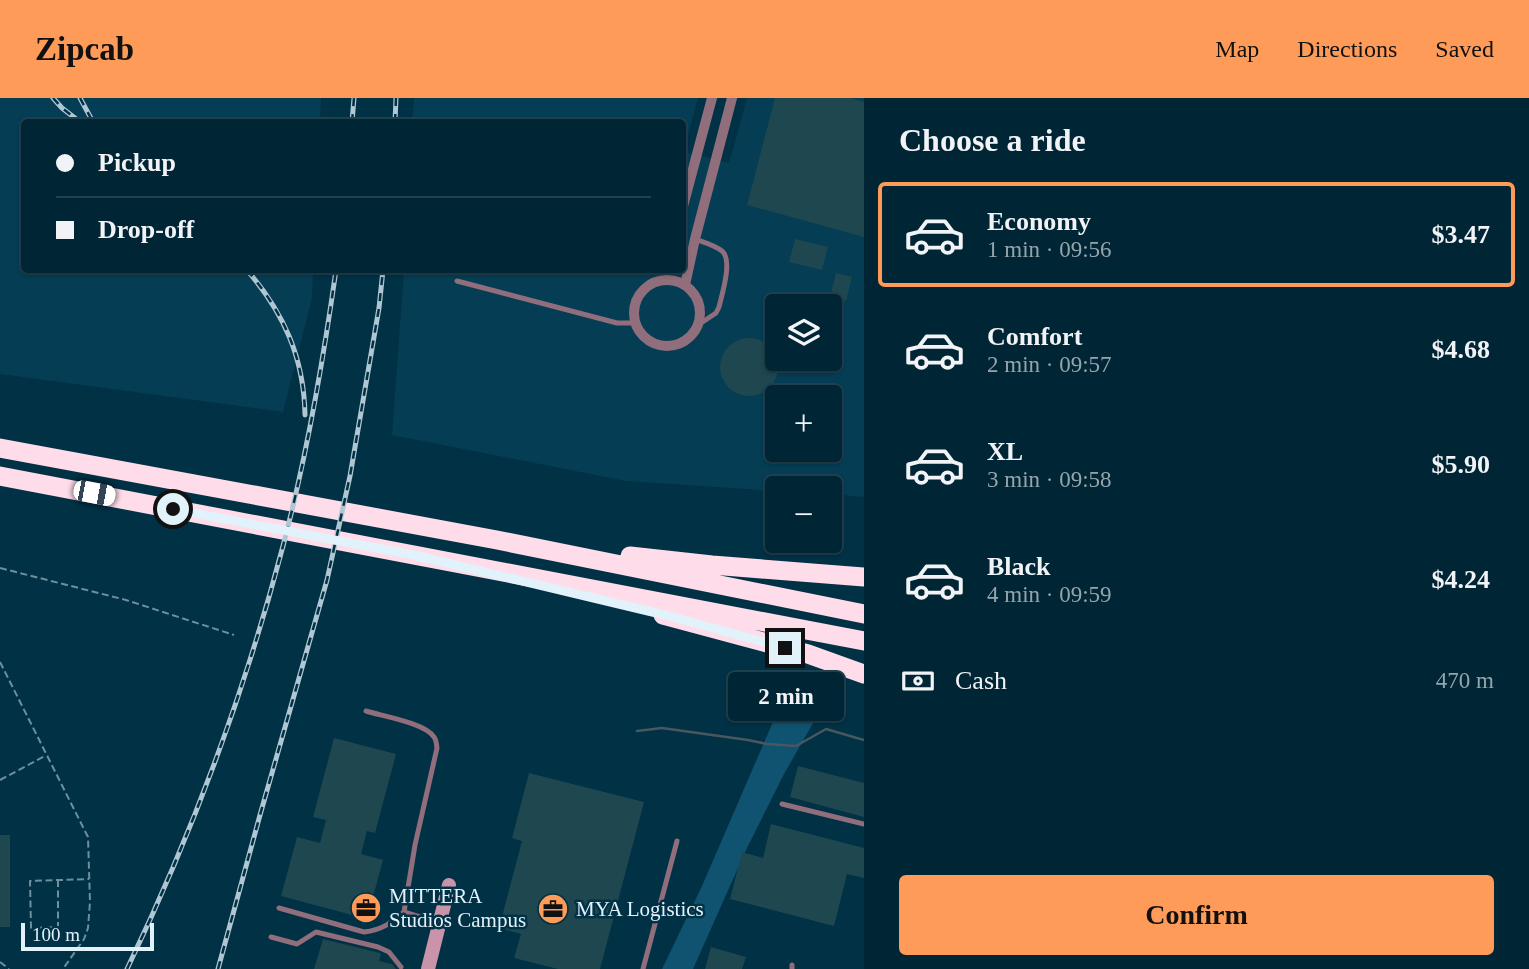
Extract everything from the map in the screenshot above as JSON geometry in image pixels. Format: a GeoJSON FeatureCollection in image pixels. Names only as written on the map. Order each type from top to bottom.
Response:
{"type":"FeatureCollection","features":[{"type":"Feature","properties":{"kind":"highway"},"geometry":{"type":"LineString","coordinates":[[0,439],[198,484]]}},
{"type":"Feature","properties":{"kind":"highway"},"geometry":{"type":"LineString","coordinates":[[0,448],[497,540],[864,614]]}},
{"type":"Feature","properties":{"kind":"highway"},"geometry":{"type":"LineString","coordinates":[[0,476],[864,641]]}},
{"type":"Feature","properties":{"kind":"highway"},"geometry":{"type":"LineString","coordinates":[[497,540],[712,565],[864,577]]}},
{"type":"Feature","properties":{"kind":"highway"},"geometry":{"type":"LineString","coordinates":[[413,555],[669,616],[808,654],[861,672]]}},
{"type":"Feature","properties":{"kind":"street"},"geometry":{"type":"LineString","coordinates":[[687,171],[712,98]]}},
{"type":"Feature","properties":{"kind":"street"},"geometry":{"type":"LineString","coordinates":[[685,285],[732,98]]}},
{"type":"Feature","properties":{"kind":"street"},"geometry":{"type":"LineString","coordinates":[[665,275],[685,285],[694,293],[699,303],[698,325],[693,334],[676,345],[656,345],[647,340],[635,323],[635,304],[639,295],[665,275]]}},
{"type":"Feature","properties":{"kind":"street"},"geometry":{"type":"LineString","coordinates":[[428,969],[449,885]]}},
{"type":"Feature","properties":{"kind":"lane"},"geometry":{"type":"LineString","coordinates":[[695,239],[720,249],[726,255],[728,264],[719,307],[716,313],[698,325]]}},
{"type":"Feature","properties":{"kind":"lane"},"geometry":{"type":"LineString","coordinates":[[457,281],[617,323],[635,323]]}},
{"type":"Feature","properties":{"kind":"lane"},"geometry":{"type":"LineString","coordinates":[[279,908],[364,932],[387,927],[404,912],[415,845],[437,748],[436,741],[434,736],[419,727],[366,711]]}},
{"type":"Feature","properties":{"kind":"lane"},"geometry":{"type":"LineString","coordinates":[[782,804],[864,824]]}},
{"type":"Feature","properties":{"kind":"lane"},"geometry":{"type":"LineString","coordinates":[[643,969],[677,841]]}},
{"type":"Feature","properties":{"kind":"lane"},"geometry":{"type":"LineString","coordinates":[[404,912],[439,923]]}},
{"type":"Feature","properties":{"kind":"lane"},"geometry":{"type":"LineString","coordinates":[[271,937],[297,944],[316,932],[378,947],[389,953],[401,968],[410,969]]}},
{"type":"Feature","properties":{"kind":"path"},"geometry":{"type":"LineString","coordinates":[[0,568],[126,600],[234,635]]}},
{"type":"Feature","properties":{"kind":"path"},"geometry":{"type":"LineString","coordinates":[[0,662],[88,836],[88,928],[84,939],[62,969]]}},
{"type":"Feature","properties":{"kind":"path"},"geometry":{"type":"LineString","coordinates":[[0,780],[46,755]]}},
{"type":"Feature","properties":{"kind":"path"},"geometry":{"type":"LineString","coordinates":[[58,880],[58,927],[31,928],[30,881],[58,880],[90,879]]}},
{"type":"Feature","properties":{"kind":"path"},"geometry":{"type":"LineString","coordinates":[[0,962],[9,969]]}},
{"type":"Feature","properties":{"kind":"shaded area"},"geometry":{"type":"Polygon","coordinates":[[[0,98],[321,98],[320,119],[21,119],[21,273],[313,273],[312,298],[283,412],[0,374],[0,98]]]}},
{"type":"Feature","properties":{"kind":"shaded area"},"geometry":{"type":"Polygon","coordinates":[[[414,98],[698,98],[686,143],[686,119],[412,119],[414,98]]]}},
{"type":"Feature","properties":{"kind":"shaded area"},"geometry":{"type":"Polygon","coordinates":[[[747,98],[864,98],[864,497],[842,495],[842,476],[765,476],[765,490],[626,481],[392,435],[404,273],[686,273],[686,152],[729,163],[747,98]]]}},
{"type":"Feature","properties":{"kind":"shaded area"},"geometry":{"type":"Polygon","coordinates":[[[779,708],[816,718],[746,850],[693,969],[662,969],[702,886],[779,708]]]}},
{"type":"Feature","properties":{"kind":"building"},"geometry":{"type":"Polygon","coordinates":[[[775,98],[851,98],[864,102],[864,237],[747,205],[775,98]]]}},
{"type":"Feature","properties":{"kind":"building"},"geometry":{"type":"Polygon","coordinates":[[[795,239],[828,247],[822,270],[789,262],[795,239]]]}},
{"type":"Feature","properties":{"kind":"building"},"geometry":{"type":"Polygon","coordinates":[[[836,273],[852,277],[846,301],[842,300],[842,294],[831,294],[836,273]]]}},
{"type":"Feature","properties":{"kind":"building"},"geometry":{"type":"Polygon","coordinates":[[[738,340],[760,340],[765,343],[765,371],[777,371],[776,378],[772,385],[765,385],[765,391],[760,394],[738,394],[728,388],[722,378],[722,356],[728,346],[738,340]]]}},
{"type":"Feature","properties":{"kind":"building"},"geometry":{"type":"Polygon","coordinates":[[[334,738],[396,754],[375,833],[367,831],[361,854],[383,860],[367,919],[281,896],[297,837],[320,843],[326,820],[313,817],[334,738]]]}},
{"type":"Feature","properties":{"kind":"building"},"geometry":{"type":"Polygon","coordinates":[[[798,766],[864,783],[864,817],[790,797],[798,766]]]}},
{"type":"Feature","properties":{"kind":"building"},"geometry":{"type":"Polygon","coordinates":[[[529,773],[644,802],[600,969],[558,969],[514,958],[521,934],[499,928],[522,841],[512,838],[529,773]]]}},
{"type":"Feature","properties":{"kind":"building"},"geometry":{"type":"Polygon","coordinates":[[[771,824],[864,848],[864,878],[847,874],[834,926],[730,899],[742,852],[763,858],[771,824]]]}},
{"type":"Feature","properties":{"kind":"building"},"geometry":{"type":"Polygon","coordinates":[[[0,835],[10,835],[10,927],[0,927],[0,835]]]}},
{"type":"Feature","properties":{"kind":"building"},"geometry":{"type":"Polygon","coordinates":[[[323,939],[380,953],[379,961],[392,964],[396,969],[314,969],[323,939]]]}},
{"type":"Feature","properties":{"kind":"building"},"geometry":{"type":"Polygon","coordinates":[[[711,947],[746,957],[742,969],[705,969],[711,947]]]}},
{"type":"Feature","properties":{"kind":"waterway"},"geometry":{"type":"LineString","coordinates":[[637,731],[662,728],[796,746],[826,729],[864,740]]}},
{"type":"Feature","properties":{"kind":"railway"},"geometry":{"type":"LineString","coordinates":[[53,98],[76,119]]}},
{"type":"Feature","properties":{"kind":"railway"},"geometry":{"type":"LineString","coordinates":[[80,98],[91,119]]}},
{"type":"Feature","properties":{"kind":"railway"},"geometry":{"type":"LineString","coordinates":[[352,119],[354,98]]}},
{"type":"Feature","properties":{"kind":"railway"},"geometry":{"type":"LineString","coordinates":[[395,119],[396,98]]}},
{"type":"Feature","properties":{"kind":"railway"},"geometry":{"type":"LineString","coordinates":[[249,273],[272,303],[290,337],[301,374],[305,415]]}},
{"type":"Feature","properties":{"kind":"railway"},"geometry":{"type":"LineString","coordinates":[[127,969],[195,814],[252,654],[292,512],[320,374],[336,273]]}},
{"type":"Feature","properties":{"kind":"railway"},"geometry":{"type":"LineString","coordinates":[[218,969],[327,580],[350,476],[383,273]]}},
{"type":"Feature","properties":{"kind":"place","name":"MITTERA Studios Campus"},"geometry":{"type":"Point","coordinates":[366,908]}},
{"type":"Feature","properties":{"kind":"place","name":"MYA Logistics"},"geometry":{"type":"Point","coordinates":[553,909]}},
{"type":"Feature","properties":{"kind":"route"},"geometry":{"type":"LineString","coordinates":[[173,509],[413,555],[669,616],[785,648]]}}]}
